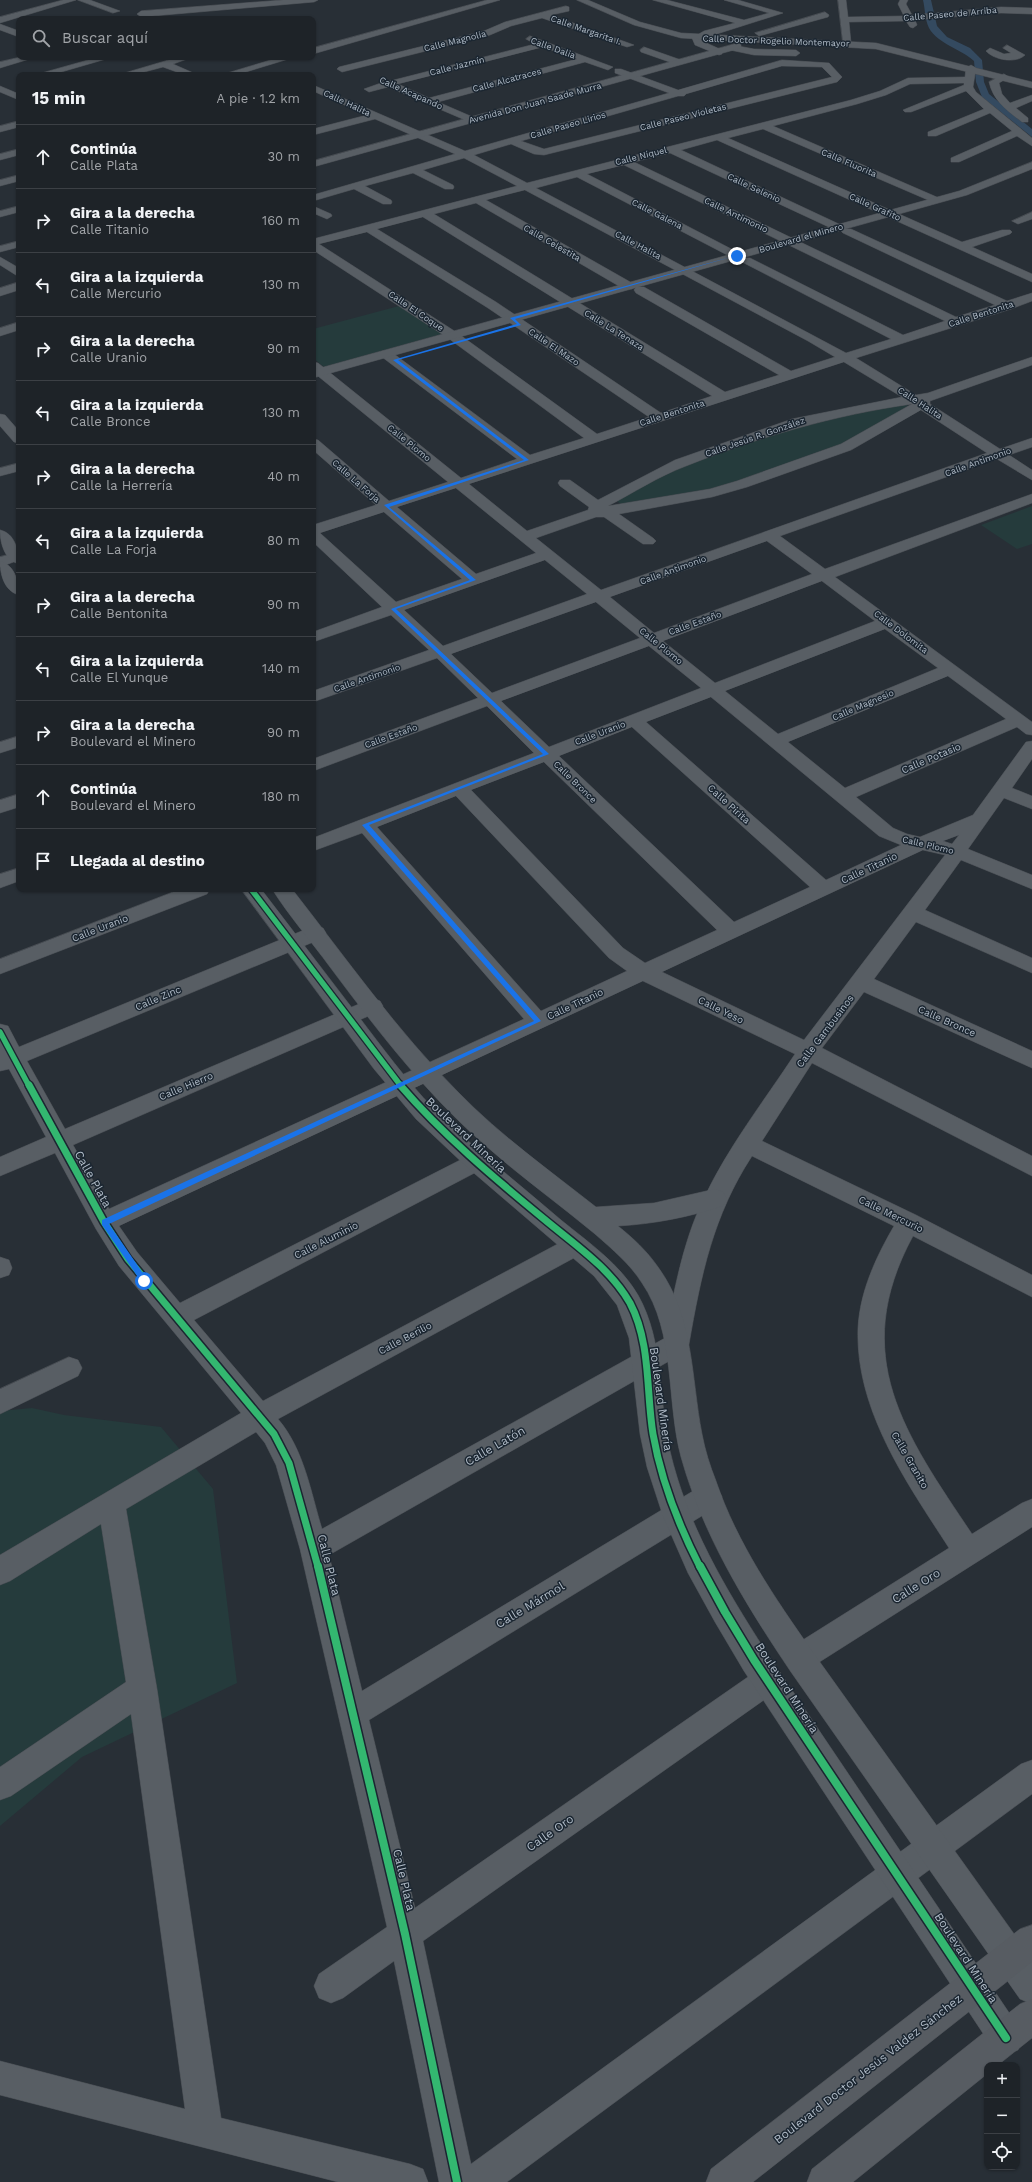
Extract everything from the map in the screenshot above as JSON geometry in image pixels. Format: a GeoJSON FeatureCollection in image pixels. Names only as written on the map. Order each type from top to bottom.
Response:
{"type":"FeatureCollection","features":[{"type":"Feature","properties":{"kind":"main road","name":"Boulevard Doctor Jesús Valdez Sánchez"},"geometry":{"type":"LineString","coordinates":[[724,2182],[1021,1949]]}},
{"type":"Feature","properties":{"kind":"main road"},"geometry":{"type":"LineString","coordinates":[[825,2182],[1032,2016]]}},
{"type":"Feature","properties":{"kind":"street"},"geometry":{"type":"LineString","coordinates":[[0,20],[72,0]]}},
{"type":"Feature","properties":{"kind":"street"},"geometry":{"type":"LineString","coordinates":[[82,0],[116,11]]}},
{"type":"Feature","properties":{"kind":"street"},"geometry":{"type":"LineString","coordinates":[[141,14],[314,0]]}},
{"type":"Feature","properties":{"kind":"street"},"geometry":{"type":"LineString","coordinates":[[316,50],[496,0]]}},
{"type":"Feature","properties":{"kind":"street","name":"Calle Doctor Rogelio Montemayor"},"geometry":{"type":"LineString","coordinates":[[581,0],[657,31],[696,38],[750,38],[847,43],[861,32],[905,52],[1031,85]]}},
{"type":"Feature","properties":{"kind":"street"},"geometry":{"type":"LineString","coordinates":[[656,0],[745,23]]}},
{"type":"Feature","properties":{"kind":"street"},"geometry":{"type":"LineString","coordinates":[[728,0],[821,25]]}},
{"type":"Feature","properties":{"kind":"street"},"geometry":{"type":"LineString","coordinates":[[842,0],[847,43]]}},
{"type":"Feature","properties":{"kind":"street"},"geometry":{"type":"LineString","coordinates":[[904,0],[902,4],[911,22]]}},
{"type":"Feature","properties":{"kind":"street"},"geometry":{"type":"LineString","coordinates":[[134,16],[174,2]]}},
{"type":"Feature","properties":{"kind":"street","name":"Calle Magnolia"},"geometry":{"type":"LineString","coordinates":[[364,73],[346,68],[487,33],[499,28],[566,9]]}},
{"type":"Feature","properties":{"kind":"street","name":"Calle Paseo de Arriba"},"geometry":{"type":"LineString","coordinates":[[938,20],[1001,10],[1032,11]]}},
{"type":"Feature","properties":{"kind":"street"},"geometry":{"type":"LineString","coordinates":[[31,11],[46,16]]}},
{"type":"Feature","properties":{"kind":"street","name":"Calle Margarita I."},"geometry":{"type":"LineString","coordinates":[[542,15],[630,45]]}},
{"type":"Feature","properties":{"kind":"street"},"geometry":{"type":"LineString","coordinates":[[783,15],[745,23],[696,38],[698,43],[726,50],[810,53]]}},
{"type":"Feature","properties":{"kind":"street"},"geometry":{"type":"LineString","coordinates":[[750,38],[826,15]]}},
{"type":"Feature","properties":{"kind":"street","name":"Calle Paseo de Arriba"},"geometry":{"type":"LineString","coordinates":[[844,20],[861,32],[911,22],[1006,16],[1032,17]]}},
{"type":"Feature","properties":{"kind":"street"},"geometry":{"type":"LineString","coordinates":[[0,28],[16,33]]}},
{"type":"Feature","properties":{"kind":"street","name":"Calle Dalia"},"geometry":{"type":"LineString","coordinates":[[499,28],[608,67]]}},
{"type":"Feature","properties":{"kind":"street","name":"Avenida Don Juan Saade Murra"},"geometry":{"type":"LineString","coordinates":[[316,163],[678,62],[726,50],[750,38]]}},
{"type":"Feature","properties":{"kind":"street"},"geometry":{"type":"LineString","coordinates":[[711,39],[724,43],[726,50]]}},
{"type":"Feature","properties":{"kind":"street","name":"Calle Jazmín"},"geometry":{"type":"LineString","coordinates":[[369,88],[544,44]]}},
{"type":"Feature","properties":{"kind":"street"},"geometry":{"type":"LineString","coordinates":[[1007,48],[1021,55],[1003,57],[990,50],[1007,48],[1026,46]]}},
{"type":"Feature","properties":{"kind":"street"},"geometry":{"type":"LineString","coordinates":[[644,50],[678,62]]}},
{"type":"Feature","properties":{"kind":"street"},"geometry":{"type":"LineString","coordinates":[[0,65],[20,60]]}},
{"type":"Feature","properties":{"kind":"street"},"geometry":{"type":"LineString","coordinates":[[52,72],[98,60]]}},
{"type":"Feature","properties":{"kind":"street"},"geometry":{"type":"LineString","coordinates":[[134,72],[178,60]]}},
{"type":"Feature","properties":{"kind":"street"},"geometry":{"type":"LineString","coordinates":[[237,72],[280,60]]}},
{"type":"Feature","properties":{"kind":"street","name":"Calle Alcatraces"},"geometry":{"type":"LineString","coordinates":[[429,101],[586,60]]}},
{"type":"Feature","properties":{"kind":"street","name":"Calle Paseo Lirios"},"geometry":{"type":"LineString","coordinates":[[316,197],[786,63],[824,64]]}},
{"type":"Feature","properties":{"kind":"street"},"geometry":{"type":"LineString","coordinates":[[164,64],[185,72]]}},
{"type":"Feature","properties":{"kind":"street","name":"Calle Paseo Violetas"},"geometry":{"type":"LineString","coordinates":[[512,141],[542,152],[836,79],[836,75],[824,64]]}},
{"type":"Feature","properties":{"kind":"street"},"geometry":{"type":"LineString","coordinates":[[973,69],[969,83],[972,94],[1032,143]]}},
{"type":"Feature","properties":{"kind":"street"},"geometry":{"type":"LineString","coordinates":[[618,71],[691,98]]}},
{"type":"Feature","properties":{"kind":"street"},"geometry":{"type":"LineString","coordinates":[[995,76],[994,85],[1000,98],[1032,126]]}},
{"type":"Feature","properties":{"kind":"street","name":"Calle Acapando"},"geometry":{"type":"LineString","coordinates":[[376,78],[472,120]]}},
{"type":"Feature","properties":{"kind":"street","name":"Calle Níquel"},"geometry":{"type":"LineString","coordinates":[[316,242],[423,212],[874,96],[908,80],[969,83]]}},
{"type":"Feature","properties":{"kind":"street"},"geometry":{"type":"LineString","coordinates":[[0,85],[13,82]]}},
{"type":"Feature","properties":{"kind":"street"},"geometry":{"type":"LineString","coordinates":[[908,110],[969,83]]}},
{"type":"Feature","properties":{"kind":"street"},"geometry":{"type":"LineString","coordinates":[[0,89],[16,101]]}},
{"type":"Feature","properties":{"kind":"street","name":"Calle Halita"},"geometry":{"type":"LineString","coordinates":[[316,89],[464,154],[847,358],[921,400],[1032,476]]}},
{"type":"Feature","properties":{"kind":"street"},"geometry":{"type":"LineString","coordinates":[[320,101],[348,94]]}},
{"type":"Feature","properties":{"kind":"street"},"geometry":{"type":"LineString","coordinates":[[1009,107],[1032,98]]}},
{"type":"Feature","properties":{"kind":"street"},"geometry":{"type":"LineString","coordinates":[[704,103],[718,108]]}},
{"type":"Feature","properties":{"kind":"street"},"geometry":{"type":"LineString","coordinates":[[932,134],[990,110]]}},
{"type":"Feature","properties":{"kind":"street"},"geometry":{"type":"LineString","coordinates":[[316,131],[375,116]]}},
{"type":"Feature","properties":{"kind":"street"},"geometry":{"type":"LineString","coordinates":[[0,129],[16,125]]}},
{"type":"Feature","properties":{"kind":"street","name":"Calle Fluorita"},"geometry":{"type":"LineString","coordinates":[[763,125],[935,200]]}},
{"type":"Feature","properties":{"kind":"street"},"geometry":{"type":"LineString","coordinates":[[955,160],[1018,132]]}},
{"type":"Feature","properties":{"kind":"street","name":"Calle Grafito"},"geometry":{"type":"LineString","coordinates":[[718,137],[1032,278]]}},
{"type":"Feature","properties":{"kind":"street","name":"Calle Selenio"},"geometry":{"type":"LineString","coordinates":[[671,149],[1007,306]]}},
{"type":"Feature","properties":{"kind":"street"},"geometry":{"type":"LineString","coordinates":[[0,157],[16,153]]}},
{"type":"Feature","properties":{"kind":"street","name":"Calle Antimonio"},"geometry":{"type":"LineString","coordinates":[[624,161],[956,322]]}},
{"type":"Feature","properties":{"kind":"street","name":"Boulevard el Minero"},"geometry":{"type":"LineString","coordinates":[[893,215],[935,200],[978,188],[1032,165]]}},
{"type":"Feature","properties":{"kind":"street"},"geometry":{"type":"LineString","coordinates":[[414,169],[449,187]]}},
{"type":"Feature","properties":{"kind":"street","name":"Calle Galena"},"geometry":{"type":"LineString","coordinates":[[577,173],[903,340]]}},
{"type":"Feature","properties":{"kind":"street","name":"Boulevard el Minero"},"geometry":{"type":"LineString","coordinates":[[317,375],[391,357],[574,305],[640,290],[689,273],[893,215],[977,196],[1032,174]]}},
{"type":"Feature","properties":{"kind":"street"},"geometry":{"type":"LineString","coordinates":[[0,183],[16,179]]}},
{"type":"Feature","properties":{"kind":"street"},"geometry":{"type":"LineString","coordinates":[[356,186],[387,202]]}},
{"type":"Feature","properties":{"kind":"street","name":"Calle Celestita"},"geometry":{"type":"LineString","coordinates":[[476,199],[628,286]]}},
{"type":"Feature","properties":{"kind":"street"},"geometry":{"type":"LineString","coordinates":[[0,214],[16,210]]}},
{"type":"Feature","properties":{"kind":"street"},"geometry":{"type":"LineString","coordinates":[[316,210],[327,216]]}},
{"type":"Feature","properties":{"kind":"street","name":"Calle La Tenaza"},"geometry":{"type":"LineString","coordinates":[[423,212],[723,397]]}},
{"type":"Feature","properties":{"kind":"street"},"geometry":{"type":"LineString","coordinates":[[1018,222],[1032,215]]}},
{"type":"Feature","properties":{"kind":"street","name":"Calle El Mazo"},"geometry":{"type":"LineString","coordinates":[[367,227],[516,321],[660,418]]}},
{"type":"Feature","properties":{"kind":"street"},"geometry":{"type":"LineString","coordinates":[[962,246],[1006,232]]}},
{"type":"Feature","properties":{"kind":"street"},"geometry":{"type":"LineString","coordinates":[[0,249],[16,245]]}},
{"type":"Feature","properties":{"kind":"street","name":"Calle El Coque"},"geometry":{"type":"LineString","coordinates":[[316,245],[456,338],[594,438]]}},
{"type":"Feature","properties":{"kind":"street"},"geometry":{"type":"LineString","coordinates":[[0,260],[16,271]]}},
{"type":"Feature","properties":{"kind":"street","name":"Boulevard el Minero"},"geometry":{"type":"LineString","coordinates":[[574,305],[628,286],[689,273]]}},
{"type":"Feature","properties":{"kind":"street"},"geometry":{"type":"LineString","coordinates":[[0,292],[16,287]]}},
{"type":"Feature","properties":{"kind":"street"},"geometry":{"type":"LineString","coordinates":[[640,290],[790,376]]}},
{"type":"Feature","properties":{"kind":"street","name":"Calle Bentonita"},"geometry":{"type":"LineString","coordinates":[[316,529],[1032,297]]}},
{"type":"Feature","properties":{"kind":"street"},"geometry":{"type":"LineString","coordinates":[[9,329],[16,337]]}},
{"type":"Feature","properties":{"kind":"street"},"geometry":{"type":"LineString","coordinates":[[391,357],[527,460]]}},
{"type":"Feature","properties":{"kind":"street","name":"Calle Jesús R. González"},"geometry":{"type":"LineString","coordinates":[[526,536],[599,510],[680,463],[797,422],[921,400],[1032,362]]}},
{"type":"Feature","properties":{"kind":"street","name":"Calle Plomo"},"geometry":{"type":"LineString","coordinates":[[317,375],[526,536],[893,836],[910,842],[922,843],[956,852],[1032,882]]}},
{"type":"Feature","properties":{"kind":"street","name":"Calle Jesús R. González"},"geometry":{"type":"LineString","coordinates":[[599,510],[704,495],[742,484],[846,448],[921,400]]}},
{"type":"Feature","properties":{"kind":"street"},"geometry":{"type":"LineString","coordinates":[[0,418],[16,436]]}},
{"type":"Feature","properties":{"kind":"street","name":"Calle Antimonio"},"geometry":{"type":"LineString","coordinates":[[316,696],[1032,442]]}},
{"type":"Feature","properties":{"kind":"street","name":"Calle La Forja"},"geometry":{"type":"LineString","coordinates":[[316,446],[473,580]]}},
{"type":"Feature","properties":{"kind":"street"},"geometry":{"type":"LineString","coordinates":[[0,463],[16,459]]}},
{"type":"Feature","properties":{"kind":"street"},"geometry":{"type":"LineString","coordinates":[[0,472],[16,468]]}},
{"type":"Feature","properties":{"kind":"street"},"geometry":{"type":"LineString","coordinates":[[564,483],[599,510],[648,541]]}},
{"type":"Feature","properties":{"kind":"street","name":"Calle Estaño"},"geometry":{"type":"LineString","coordinates":[[316,764],[1032,498]]}},
{"type":"Feature","properties":{"kind":"street"},"geometry":{"type":"LineString","coordinates":[[0,534],[16,555]]}},
{"type":"Feature","properties":{"kind":"street","name":"Calle Dolomita"},"geometry":{"type":"LineString","coordinates":[[770,535],[1026,725]]}},
{"type":"Feature","properties":{"kind":"street","name":"Calle Bronce"},"geometry":{"type":"LineString","coordinates":[[316,537],[440,652],[732,932]]}},
{"type":"Feature","properties":{"kind":"street"},"geometry":{"type":"LineString","coordinates":[[316,636],[548,554]]}},
{"type":"Feature","properties":{"kind":"street"},"geometry":{"type":"LineString","coordinates":[[0,562],[16,558]]}},
{"type":"Feature","properties":{"kind":"street"},"geometry":{"type":"LineString","coordinates":[[0,566],[16,586]]}},
{"type":"Feature","properties":{"kind":"street","name":"Calle Uranio"},"geometry":{"type":"LineString","coordinates":[[316,844],[887,622]]}},
{"type":"Feature","properties":{"kind":"street","name":"Calle Magnesio"},"geometry":{"type":"LineString","coordinates":[[776,741],[950,669]]}},
{"type":"Feature","properties":{"kind":"street","name":"Calle Pirita"},"geometry":{"type":"LineString","coordinates":[[634,720],[824,889]]}},
{"type":"Feature","properties":{"kind":"street","name":"Calle Potasio"},"geometry":{"type":"LineString","coordinates":[[843,796],[1026,725]]}},
{"type":"Feature","properties":{"kind":"street"},"geometry":{"type":"LineString","coordinates":[[0,748],[16,742]]}},
{"type":"Feature","properties":{"kind":"street","name":"Calle Gambusinos"},"geometry":{"type":"LineString","coordinates":[[676,1344],[686,1292],[698,1244],[715,1199],[748,1144],[808,1051],[914,913],[1032,746]]}},
{"type":"Feature","properties":{"kind":"street","name":"Calle Yeso"},"geometry":{"type":"LineString","coordinates":[[458,788],[616,953],[643,972],[808,1051],[1032,1167]]}},
{"type":"Feature","properties":{"kind":"street"},"geometry":{"type":"LineString","coordinates":[[1001,790],[1032,803]]}},
{"type":"Feature","properties":{"kind":"street"},"geometry":{"type":"LineString","coordinates":[[0,807],[16,801]]}},
{"type":"Feature","properties":{"kind":"street","name":"Calle Titanio"},"geometry":{"type":"LineString","coordinates":[[104,1222],[922,843],[981,819]]}},
{"type":"Feature","properties":{"kind":"street"},"geometry":{"type":"LineString","coordinates":[[365,825],[538,1021]]}},
{"type":"Feature","properties":{"kind":"street"},"geometry":{"type":"LineString","coordinates":[[0,881],[16,875]]}},
{"type":"Feature","properties":{"kind":"street","name":"Calle Uranio"},"geometry":{"type":"LineString","coordinates":[[0,967],[192,892]]}},
{"type":"Feature","properties":{"kind":"street","name":"Boulevard Minería"},"geometry":{"type":"LineString","coordinates":[[253,892],[347,1017],[424,1113],[476,1162],[603,1269],[620,1288],[631,1306],[639,1325],[646,1361],[653,1434],[663,1476],[676,1517],[699,1565],[724,1611],[768,1680],[1006,2038]]}},
{"type":"Feature","properties":{"kind":"street","name":"Boulevard Minería"},"geometry":{"type":"LineString","coordinates":[[284,892],[426,1072],[475,1124],[591,1217],[633,1254],[656,1284],[667,1308],[676,1344],[690,1436],[708,1497],[740,1564],[800,1658],[934,1847],[1021,1949],[1032,1987]]}},
{"type":"Feature","properties":{"kind":"street"},"geometry":{"type":"LineString","coordinates":[[914,913],[1032,966]]}},
{"type":"Feature","properties":{"kind":"street","name":"Calle Zinc"},"geometry":{"type":"LineString","coordinates":[[7,1060],[316,932]]}},
{"type":"Feature","properties":{"kind":"street","name":"Calle Bronce"},"geometry":{"type":"LineString","coordinates":[[862,982],[1032,1060]]}},
{"type":"Feature","properties":{"kind":"street","name":"Calle Hierro"},"geometry":{"type":"LineString","coordinates":[[0,1167],[373,1006]]}},
{"type":"Feature","properties":{"kind":"street","name":"Calle Plata"},"geometry":{"type":"LineString","coordinates":[[0,1032],[7,1060],[60,1141],[104,1222],[140,1276],[177,1317],[260,1416],[274,1434],[290,1463],[314,1549],[405,1934],[457,2182]]}},
{"type":"Feature","properties":{"kind":"street","name":"Calle Mercurio"},"geometry":{"type":"LineString","coordinates":[[748,1144],[908,1222],[1032,1287]]}},
{"type":"Feature","properties":{"kind":"street","name":"Calle Aluminio"},"geometry":{"type":"LineString","coordinates":[[177,1317],[476,1162]]}},
{"type":"Feature","properties":{"kind":"street"},"geometry":{"type":"LineString","coordinates":[[522,1201],[546,1182]]}},
{"type":"Feature","properties":{"kind":"street"},"geometry":{"type":"LineString","coordinates":[[591,1217],[624,1217],[655,1214],[686,1208],[715,1199]]}},
{"type":"Feature","properties":{"kind":"street","name":"Calle Granito"},"geometry":{"type":"LineString","coordinates":[[908,1222],[884,1269],[876,1292],[872,1318],[871,1347],[874,1376],[882,1404],[905,1455],[968,1553]]}},
{"type":"Feature","properties":{"kind":"street","name":"Calle Berilio"},"geometry":{"type":"LineString","coordinates":[[0,1571],[110,1503],[260,1416],[574,1246]]}},
{"type":"Feature","properties":{"kind":"street","name":"Calle Latón"},"geometry":{"type":"LineString","coordinates":[[314,1549],[676,1344]]}},
{"type":"Feature","properties":{"kind":"street"},"geometry":{"type":"LineString","coordinates":[[0,1402],[69,1368]]}},
{"type":"Feature","properties":{"kind":"street","name":"Calle Mármol"},"geometry":{"type":"LineString","coordinates":[[353,1713],[708,1497]]}},
{"type":"Feature","properties":{"kind":"street"},"geometry":{"type":"LineString","coordinates":[[110,1503],[142,1689],[206,2132]]}},
{"type":"Feature","properties":{"kind":"street","name":"Calle Oro"},"geometry":{"type":"LineString","coordinates":[[800,1658],[1032,1512]]}},
{"type":"Feature","properties":{"kind":"street","name":"Calle Oro"},"geometry":{"type":"LineString","coordinates":[[331,1986],[768,1680]]}},
{"type":"Feature","properties":{"kind":"street"},"geometry":{"type":"LineString","coordinates":[[0,1785],[142,1689]]}},
{"type":"Feature","properties":{"kind":"street"},"geometry":{"type":"LineString","coordinates":[[477,2182],[1032,1775]]}},
{"type":"Feature","properties":{"kind":"street"},"geometry":{"type":"LineString","coordinates":[[0,2078],[206,2132],[410,2182]]}},
{"type":"Feature","properties":{"kind":"green space"},"geometry":{"type":"Polygon","coordinates":[[[399,306],[443,334],[324,367],[316,360],[316,328],[399,306]]]}},
{"type":"Feature","properties":{"kind":"green space"},"geometry":{"type":"Polygon","coordinates":[[[897,402],[909,406],[844,444],[717,489],[623,506],[616,500],[673,468],[812,419],[897,402]]]}},
{"type":"Feature","properties":{"kind":"green space"},"geometry":{"type":"Polygon","coordinates":[[[1032,506],[1032,544],[1017,549],[981,525],[1032,506]]]}},
{"type":"Feature","properties":{"kind":"green space"},"geometry":{"type":"Polygon","coordinates":[[[32,1408],[64,1415],[161,1427],[213,1489],[237,1683],[82,1757],[0,1826],[0,1411],[32,1408]]]}},
{"type":"Feature","properties":{"kind":"waterway"},"geometry":{"type":"LineString","coordinates":[[927,0],[933,27],[944,39],[967,50],[978,60],[980,82],[985,95],[1032,134]]}},
{"type":"Feature","properties":{"kind":"cycle path"},"geometry":{"type":"LineString","coordinates":[[253,892],[382,1063],[424,1113],[476,1162],[603,1269],[626,1297],[638,1323],[642,1338],[647,1370],[653,1434],[660,1467],[677,1516],[698,1563],[739,1637],[1006,2038]]}},
{"type":"Feature","properties":{"kind":"cycle path"},"geometry":{"type":"LineString","coordinates":[[0,1032],[104,1222],[128,1259],[274,1434],[289,1463],[314,1549],[405,1934],[457,2182]]}},
{"type":"Feature","properties":{"kind":"route"},"geometry":{"type":"LineString","coordinates":[[144,1281],[104,1222],[538,1021],[365,825],[546,754],[393,609],[473,580],[386,506],[527,460],[395,360],[520,324],[512,318],[737,256]]}}]}
